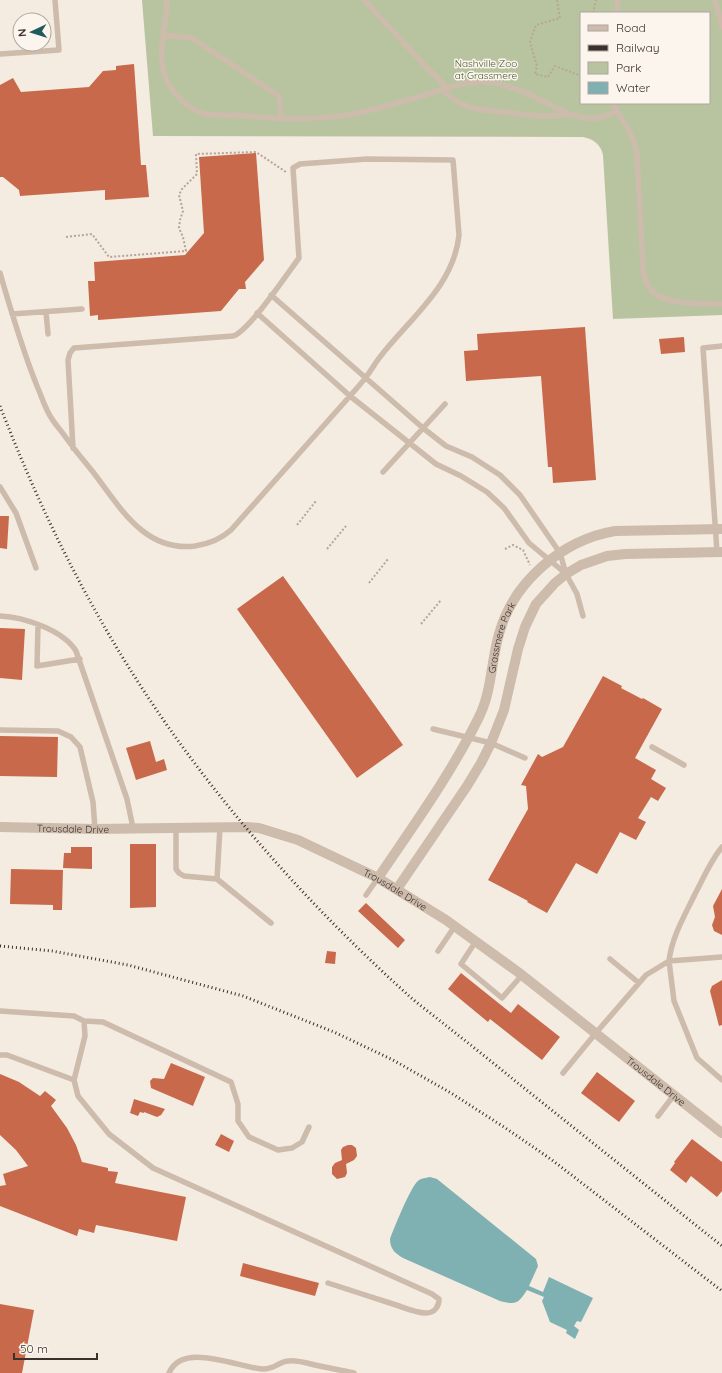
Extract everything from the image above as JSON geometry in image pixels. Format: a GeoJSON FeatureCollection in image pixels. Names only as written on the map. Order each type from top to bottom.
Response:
{"type":"FeatureCollection","features":[{"type":"Feature","properties":{"kind":"street","name":"Grassmere Park"},"geometry":{"type":"LineString","coordinates":[[378,878],[444,779],[469,738],[481,713],[490,685],[495,651],[505,616],[532,575],[550,560],[575,544],[603,533],[615,531],[719,529]]}},
{"type":"Feature","properties":{"kind":"street","name":"Grassmere Park"},"geometry":{"type":"LineString","coordinates":[[397,889],[481,763],[491,743],[504,710],[518,649],[525,627],[536,604],[555,583],[581,565],[607,556],[625,554],[720,552]]}},
{"type":"Feature","properties":{"kind":"street","name":"Trousdale Drive"},"geometry":{"type":"LineString","coordinates":[[0,828],[259,828],[298,840],[378,878],[455,926],[522,975],[722,1133]]}},
{"type":"Feature","properties":{"kind":"lane"},"geometry":{"type":"LineString","coordinates":[[0,54],[59,50],[55,0]]}},
{"type":"Feature","properties":{"kind":"lane"},"geometry":{"type":"LineString","coordinates":[[167,0],[163,35],[163,70],[176,95],[187,105],[199,112],[213,116],[235,115],[304,118],[357,113],[468,83],[485,82],[504,86],[531,95],[553,107],[582,117],[601,117],[616,112]]}},
{"type":"Feature","properties":{"kind":"lane"},"geometry":{"type":"LineString","coordinates":[[364,0],[429,70],[448,88]]}},
{"type":"Feature","properties":{"kind":"lane"},"geometry":{"type":"LineString","coordinates":[[617,12],[618,0]]}},
{"type":"Feature","properties":{"kind":"lane"},"geometry":{"type":"LineString","coordinates":[[715,0],[722,27]]}},
{"type":"Feature","properties":{"kind":"lane"},"geometry":{"type":"LineString","coordinates":[[163,35],[192,38],[279,96],[281,118]]}},
{"type":"Feature","properties":{"kind":"lane"},"geometry":{"type":"LineString","coordinates":[[441,90],[458,102],[469,107],[484,110],[542,116],[574,115]]}},
{"type":"Feature","properties":{"kind":"lane"},"geometry":{"type":"LineString","coordinates":[[613,104],[616,112],[629,130],[637,153],[643,270],[650,289],[658,296],[676,302],[722,304]]}},
{"type":"Feature","properties":{"kind":"lane"},"geometry":{"type":"LineString","coordinates":[[0,273],[29,365],[49,414],[73,448],[139,529],[160,542],[178,546],[205,544],[215,540],[231,530],[366,378],[379,357],[448,273],[458,244],[453,160],[367,159],[300,164],[293,168],[300,258],[257,313],[240,333],[232,336],[74,348],[70,353],[68,360],[73,448]]}},
{"type":"Feature","properties":{"kind":"lane"},"geometry":{"type":"LineString","coordinates":[[271,295],[423,428],[446,446],[472,457],[500,475],[520,494],[560,553],[566,574],[577,594],[583,616]]}},
{"type":"Feature","properties":{"kind":"lane"},"geometry":{"type":"LineString","coordinates":[[12,314],[82,309]]}},
{"type":"Feature","properties":{"kind":"lane"},"geometry":{"type":"LineString","coordinates":[[46,312],[48,334]]}},
{"type":"Feature","properties":{"kind":"lane"},"geometry":{"type":"LineString","coordinates":[[257,313],[350,396],[409,443],[436,464],[461,476],[487,492],[504,508],[529,543],[566,574]]}},
{"type":"Feature","properties":{"kind":"lane"},"geometry":{"type":"LineString","coordinates":[[720,552],[703,348],[722,346]]}},
{"type":"Feature","properties":{"kind":"lane"},"geometry":{"type":"LineString","coordinates":[[383,472],[445,404]]}},
{"type":"Feature","properties":{"kind":"lane"},"geometry":{"type":"LineString","coordinates":[[0,487],[16,513],[36,568]]}},
{"type":"Feature","properties":{"kind":"lane"},"geometry":{"type":"LineString","coordinates":[[0,616],[21,619],[54,632],[70,642],[76,651],[127,799],[133,828]]}},
{"type":"Feature","properties":{"kind":"lane"},"geometry":{"type":"LineString","coordinates":[[38,625],[37,666],[80,659]]}},
{"type":"Feature","properties":{"kind":"lane"},"geometry":{"type":"LineString","coordinates":[[433,729],[491,743],[525,758]]}},
{"type":"Feature","properties":{"kind":"lane"},"geometry":{"type":"LineString","coordinates":[[0,730],[58,731],[66,734],[78,743],[82,751],[93,802],[95,829]]}},
{"type":"Feature","properties":{"kind":"lane"},"geometry":{"type":"LineString","coordinates":[[652,747],[684,765]]}},
{"type":"Feature","properties":{"kind":"lane"},"geometry":{"type":"LineString","coordinates":[[217,878],[220,827]]}},
{"type":"Feature","properties":{"kind":"lane"},"geometry":{"type":"LineString","coordinates":[[176,828],[176,869],[179,873],[184,876],[217,878],[271,923]]}},
{"type":"Feature","properties":{"kind":"lane"},"geometry":{"type":"LineString","coordinates":[[722,847],[711,863],[675,934],[669,961],[674,1001],[697,1058],[722,1080]]}},
{"type":"Feature","properties":{"kind":"lane"},"geometry":{"type":"LineString","coordinates":[[366,895],[378,878]]}},
{"type":"Feature","properties":{"kind":"lane"},"geometry":{"type":"LineString","coordinates":[[438,951],[455,926]]}},
{"type":"Feature","properties":{"kind":"lane"},"geometry":{"type":"LineString","coordinates":[[476,942],[461,964],[502,998],[522,975]]}},
{"type":"Feature","properties":{"kind":"lane"},"geometry":{"type":"LineString","coordinates":[[563,1073],[639,983],[652,970],[669,961],[722,957]]}},
{"type":"Feature","properties":{"kind":"lane"},"geometry":{"type":"LineString","coordinates":[[610,958],[639,983]]}},
{"type":"Feature","properties":{"kind":"lane"},"geometry":{"type":"LineString","coordinates":[[0,1011],[74,1016],[84,1021],[103,1022],[231,1082],[238,1104],[238,1121],[249,1137],[278,1150],[292,1148],[302,1142],[309,1127]]}},
{"type":"Feature","properties":{"kind":"lane"},"geometry":{"type":"LineString","coordinates":[[84,1021],[85,1036],[74,1080],[78,1096],[109,1134],[153,1168],[432,1294],[439,1299],[439,1304],[436,1309],[427,1313],[409,1309],[328,1283]]}},
{"type":"Feature","properties":{"kind":"lane"},"geometry":{"type":"LineString","coordinates":[[0,1055],[7,1055],[74,1080]]}},
{"type":"Feature","properties":{"kind":"lane"},"geometry":{"type":"LineString","coordinates":[[658,1116],[674,1095]]}},
{"type":"Feature","properties":{"kind":"lane"},"geometry":{"type":"LineString","coordinates":[[169,1373],[177,1362],[191,1357],[263,1369],[273,1368],[288,1361],[299,1362],[354,1373]]}},
{"type":"Feature","properties":{"kind":"path"},"geometry":{"type":"LineString","coordinates":[[557,0],[560,18],[536,25],[530,42],[537,66],[534,74],[548,77],[556,66],[580,76]]}},
{"type":"Feature","properties":{"kind":"path"},"geometry":{"type":"LineString","coordinates":[[593,12],[596,0]]}},
{"type":"Feature","properties":{"kind":"path"},"geometry":{"type":"LineString","coordinates":[[66,237],[92,234],[109,257],[186,251],[180,228],[182,211],[179,195],[182,189],[197,174],[196,154],[256,152],[284,172],[293,171]]}},
{"type":"Feature","properties":{"kind":"path"},"geometry":{"type":"LineString","coordinates":[[297,525],[316,501]]}},
{"type":"Feature","properties":{"kind":"path"},"geometry":{"type":"LineString","coordinates":[[327,550],[346,526]]}},
{"type":"Feature","properties":{"kind":"path"},"geometry":{"type":"LineString","coordinates":[[505,549],[513,545],[523,550],[530,566],[526,567]]}},
{"type":"Feature","properties":{"kind":"path"},"geometry":{"type":"LineString","coordinates":[[369,583],[388,559]]}},
{"type":"Feature","properties":{"kind":"path"},"geometry":{"type":"LineString","coordinates":[[422,624],[441,600]]}},
{"type":"Feature","properties":{"kind":"green space","name":"Nashville Zoo at Grassmere"},"geometry":{"type":"Polygon","coordinates":[[[142,0],[722,0],[722,315],[613,319],[603,155],[599,145],[594,141],[583,137],[153,136],[142,0]]]}},
{"type":"Feature","properties":{"kind":"water"},"geometry":{"type":"Polygon","coordinates":[[[430,1177],[437,1179],[536,1259],[538,1266],[529,1286],[543,1292],[549,1277],[593,1298],[581,1322],[577,1321],[574,1326],[579,1330],[575,1339],[566,1333],[567,1330],[550,1322],[542,1301],[544,1297],[527,1290],[519,1301],[510,1303],[500,1301],[403,1258],[394,1250],[390,1239],[407,1199],[418,1181],[430,1177]]]}},
{"type":"Feature","properties":{"kind":"building"},"geometry":{"type":"Polygon","coordinates":[[[134,64],[141,165],[146,165],[149,197],[105,200],[105,190],[20,196],[19,190],[3,177],[0,177],[0,85],[13,78],[21,92],[89,87],[103,71],[116,70],[116,66],[134,64]]]}},
{"type":"Feature","properties":{"kind":"building"},"geometry":{"type":"Polygon","coordinates":[[[256,153],[264,260],[245,282],[246,289],[239,289],[221,311],[98,320],[98,315],[90,316],[88,281],[95,281],[94,262],[185,255],[204,233],[199,157],[256,153]]]}},
{"type":"Feature","properties":{"kind":"building"},"geometry":{"type":"Polygon","coordinates":[[[585,327],[596,480],[553,483],[552,467],[548,467],[541,376],[466,381],[464,351],[478,350],[477,334],[585,327]]]}},
{"type":"Feature","properties":{"kind":"building"},"geometry":{"type":"Polygon","coordinates":[[[684,337],[685,352],[661,354],[659,339],[684,337]]]}},
{"type":"Feature","properties":{"kind":"building"},"geometry":{"type":"Polygon","coordinates":[[[0,516],[9,516],[7,549],[0,548],[0,516]]]}},
{"type":"Feature","properties":{"kind":"building"},"geometry":{"type":"Polygon","coordinates":[[[283,576],[403,745],[357,778],[237,609],[283,576]]]}},
{"type":"Feature","properties":{"kind":"building"},"geometry":{"type":"Polygon","coordinates":[[[0,628],[25,629],[22,680],[0,678],[0,628]]]}},
{"type":"Feature","properties":{"kind":"building"},"geometry":{"type":"Polygon","coordinates":[[[603,676],[622,686],[621,688],[662,709],[635,758],[656,770],[651,779],[666,788],[658,801],[651,797],[638,818],[646,822],[636,840],[620,832],[597,874],[576,863],[547,913],[488,880],[528,809],[526,786],[521,785],[538,754],[542,757],[563,747],[603,676]]]}},
{"type":"Feature","properties":{"kind":"building"},"geometry":{"type":"Polygon","coordinates":[[[0,736],[58,737],[57,777],[0,776],[0,736]]]}},
{"type":"Feature","properties":{"kind":"building"},"geometry":{"type":"Polygon","coordinates":[[[150,741],[156,762],[164,759],[167,770],[136,780],[126,748],[150,741]]]}},
{"type":"Feature","properties":{"kind":"building"},"geometry":{"type":"Polygon","coordinates":[[[130,844],[156,844],[156,907],[130,908],[130,844]]]}},
{"type":"Feature","properties":{"kind":"building"},"geometry":{"type":"Polygon","coordinates":[[[71,847],[92,847],[92,869],[63,868],[64,853],[71,853],[71,847]]]}},
{"type":"Feature","properties":{"kind":"building"},"geometry":{"type":"Polygon","coordinates":[[[11,869],[63,870],[62,910],[53,910],[53,905],[10,904],[11,869]]]}},
{"type":"Feature","properties":{"kind":"building"},"geometry":{"type":"Polygon","coordinates":[[[722,889],[722,935],[714,931],[712,925],[715,917],[713,906],[722,889]]]}},
{"type":"Feature","properties":{"kind":"building"},"geometry":{"type":"Polygon","coordinates":[[[366,903],[405,940],[398,948],[358,911],[366,903]]]}},
{"type":"Feature","properties":{"kind":"building"},"geometry":{"type":"Polygon","coordinates":[[[327,951],[336,952],[335,964],[325,963],[327,951]]]}},
{"type":"Feature","properties":{"kind":"building"},"geometry":{"type":"Polygon","coordinates":[[[461,973],[511,1013],[518,1004],[560,1037],[542,1060],[490,1019],[488,1022],[448,989],[461,973]]]}},
{"type":"Feature","properties":{"kind":"building"},"geometry":{"type":"Polygon","coordinates":[[[722,980],[722,1025],[719,1026],[710,991],[712,986],[722,980]]]}},
{"type":"Feature","properties":{"kind":"building"},"geometry":{"type":"Polygon","coordinates":[[[171,1063],[205,1077],[193,1106],[151,1088],[150,1081],[153,1078],[164,1079],[171,1063]]]}},
{"type":"Feature","properties":{"kind":"building"},"geometry":{"type":"Polygon","coordinates":[[[597,1072],[635,1101],[619,1122],[581,1093],[597,1072]]]}},
{"type":"Feature","properties":{"kind":"building"},"geometry":{"type":"Polygon","coordinates":[[[0,1074],[19,1082],[40,1096],[45,1091],[56,1100],[51,1106],[67,1128],[76,1145],[82,1162],[108,1168],[108,1171],[118,1172],[115,1183],[186,1197],[177,1241],[96,1225],[94,1233],[79,1229],[77,1236],[0,1206],[0,1186],[6,1185],[3,1174],[28,1166],[16,1150],[0,1135],[0,1074]]]}},
{"type":"Feature","properties":{"kind":"building"},"geometry":{"type":"Polygon","coordinates":[[[134,1099],[165,1109],[161,1115],[157,1117],[144,1112],[140,1112],[138,1116],[130,1113],[134,1099]]]}},
{"type":"Feature","properties":{"kind":"building"},"geometry":{"type":"Polygon","coordinates":[[[221,1134],[234,1141],[229,1152],[215,1145],[221,1134]]]}},
{"type":"Feature","properties":{"kind":"building"},"geometry":{"type":"Polygon","coordinates":[[[692,1139],[722,1162],[722,1191],[717,1197],[691,1176],[686,1183],[670,1170],[675,1163],[674,1162],[692,1139]]]}},
{"type":"Feature","properties":{"kind":"building"},"geometry":{"type":"Polygon","coordinates":[[[352,1145],[356,1148],[357,1156],[354,1160],[346,1164],[347,1173],[345,1177],[337,1179],[332,1174],[332,1167],[335,1163],[342,1160],[341,1150],[343,1147],[352,1145]]]}},
{"type":"Feature","properties":{"kind":"building"},"geometry":{"type":"Polygon","coordinates":[[[243,1263],[319,1283],[315,1296],[240,1276],[243,1263]]]}},
{"type":"Feature","properties":{"kind":"building"},"geometry":{"type":"Polygon","coordinates":[[[0,1304],[34,1310],[22,1373],[0,1373],[0,1304]]]}},
{"type":"Feature","properties":{"kind":"railway"},"geometry":{"type":"LineString","coordinates":[[0,406],[20,456],[53,529],[90,601],[156,710],[232,812],[317,907],[412,999],[722,1246]]}},
{"type":"Feature","properties":{"kind":"railway"},"geometry":{"type":"LineString","coordinates":[[0,946],[52,951],[128,965],[243,996],[334,1032],[393,1060],[451,1093],[552,1160],[722,1291]]}}]}
